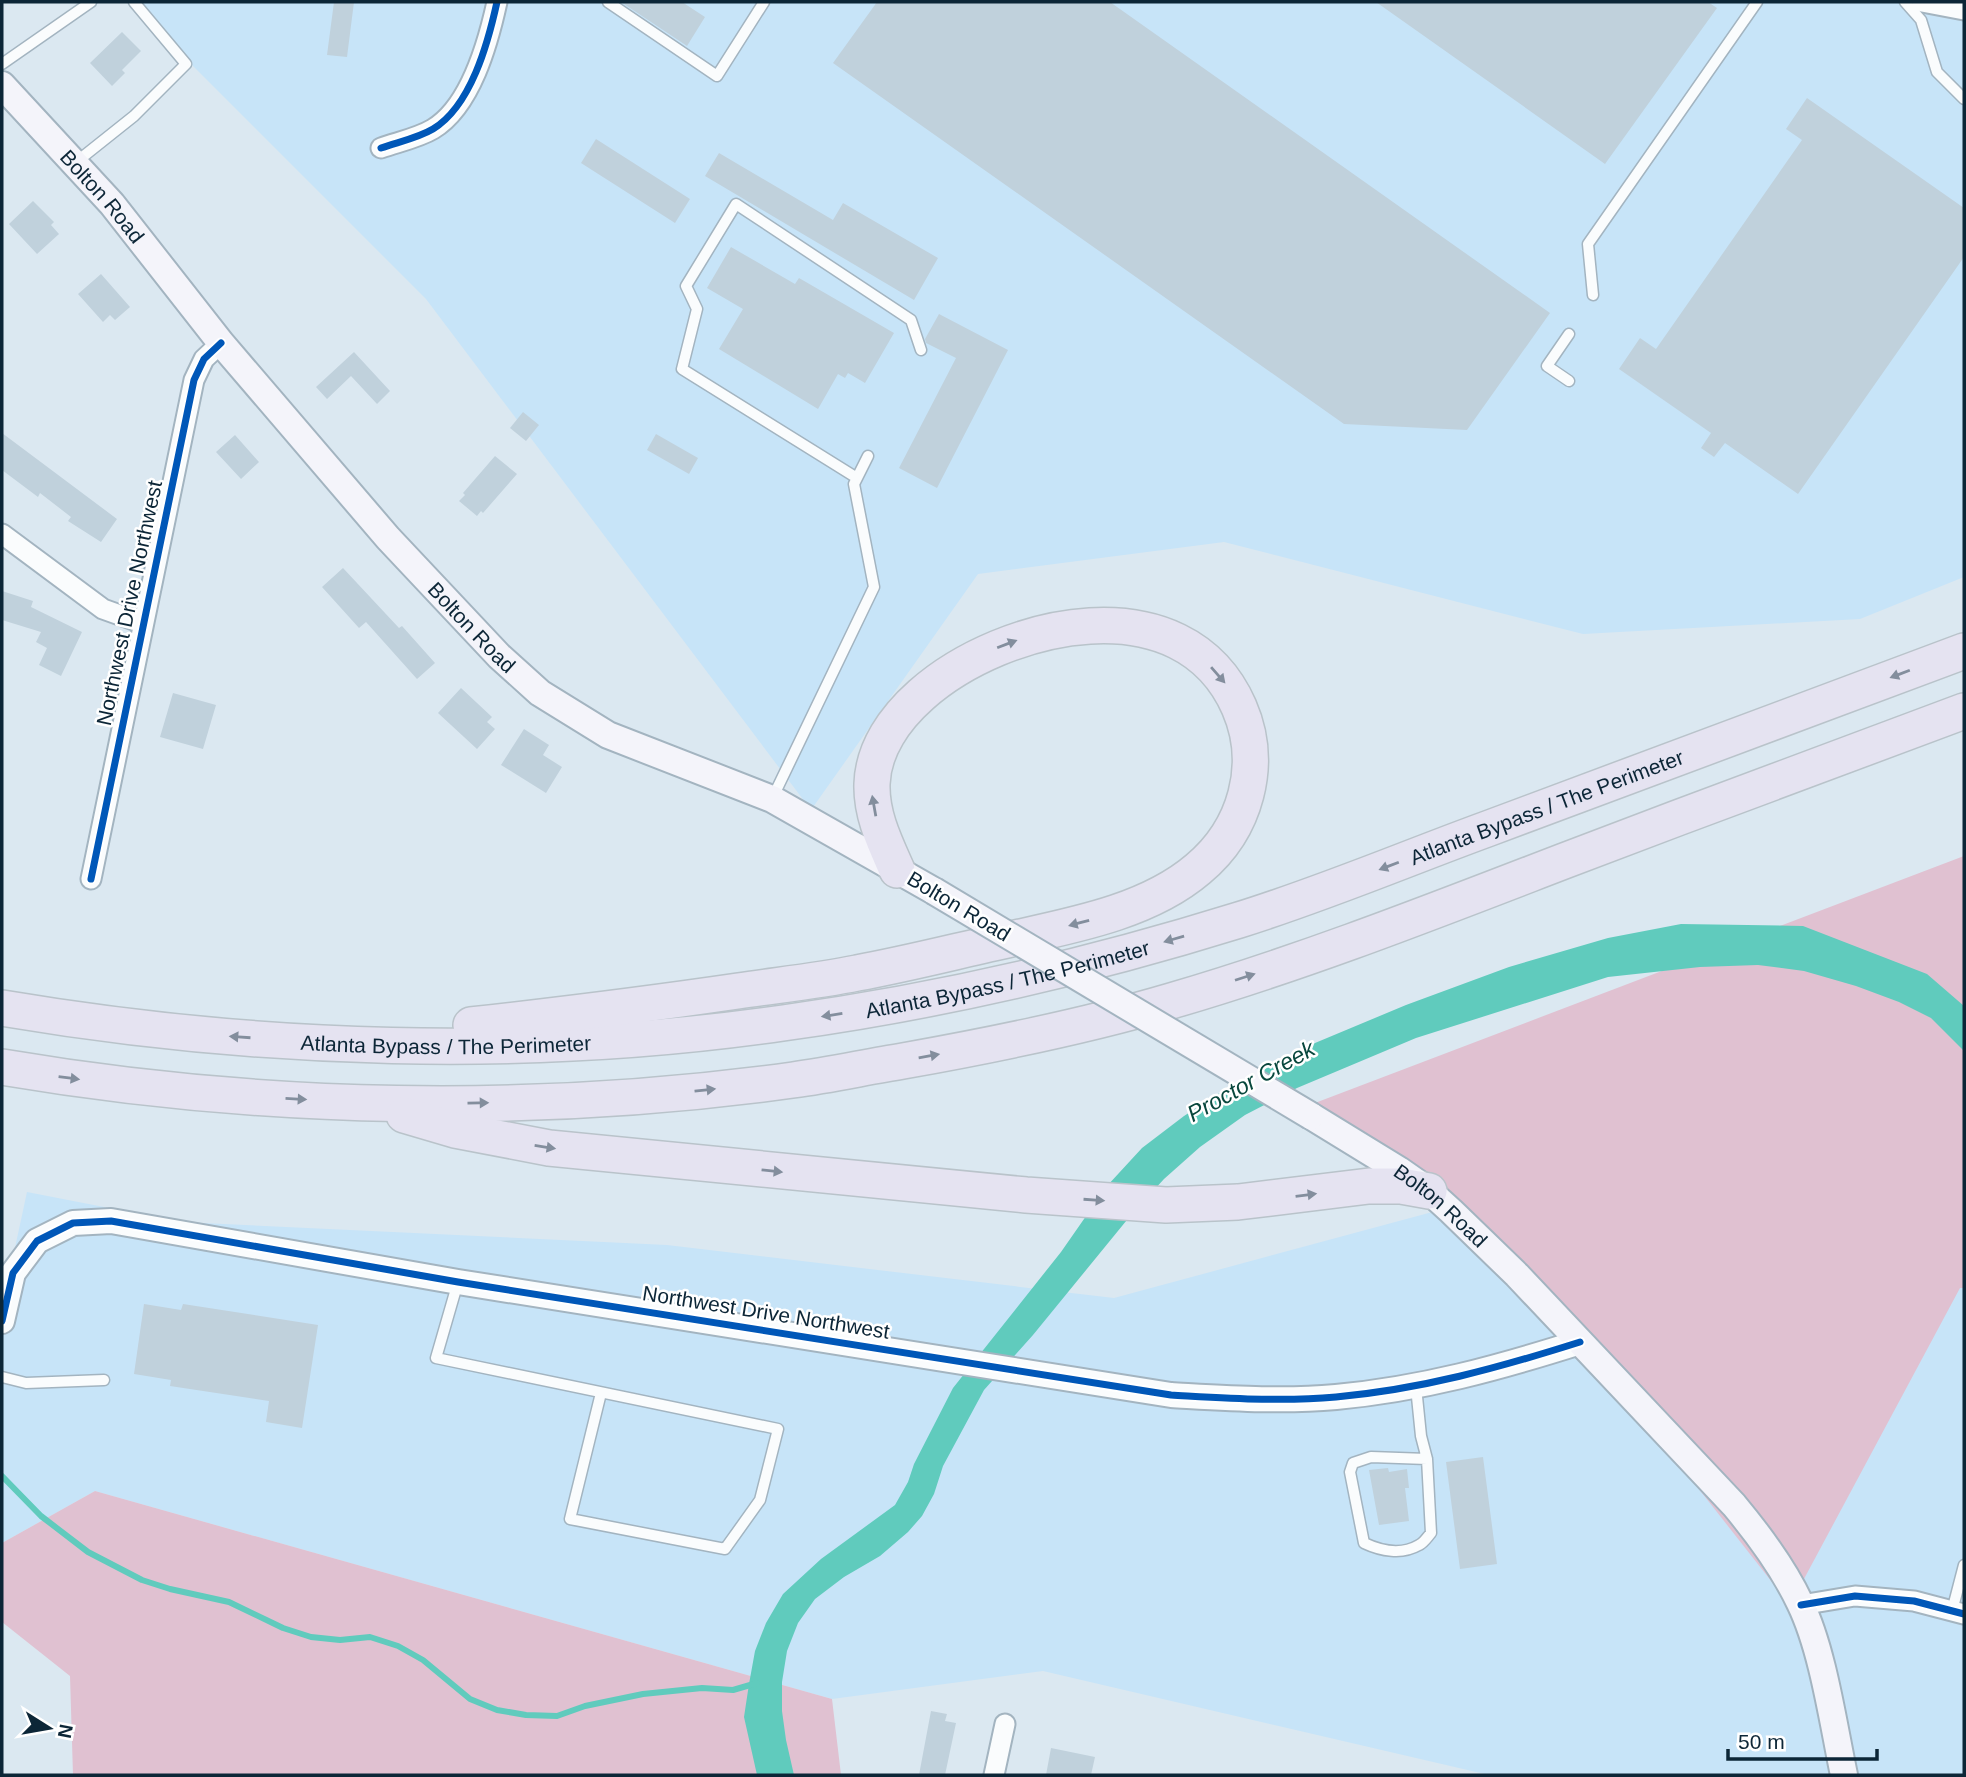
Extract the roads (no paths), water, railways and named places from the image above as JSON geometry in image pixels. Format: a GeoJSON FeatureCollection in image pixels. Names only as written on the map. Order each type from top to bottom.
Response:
{"type":"FeatureCollection","features":[{"type":"Feature","properties":{"kind":"highway"},"geometry":{"type":"LineString","coordinates":[[308,1042],[642,1005],[855,974],[1084,922],[1135,905],[1199,869],[1223,843],[1242,811],[1250,781],[1251,758],[1247,730],[1238,705],[1219,676],[1185,646],[1157,634],[1129,627],[1093,625],[1062,628],[1022,638],[988,651],[955,669],[926,691],[906,709],[882,744],[874,769],[872,795],[877,821],[897,870]]}},
{"type":"Feature","properties":{"kind":"highway","name":"Atlanta Bypass / The Perimeter"},"geometry":{"type":"LineString","coordinates":[[2,1008],[80,1021],[171,1031],[384,1046],[589,1042],[781,1024],[874,1009],[1103,958],[1242,919],[1964,651]]}},
{"type":"Feature","properties":{"kind":"highway"},"geometry":{"type":"LineString","coordinates":[[2,1067],[65,1078],[212,1093],[360,1102],[524,1102],[696,1091],[794,1080],[989,1046],[1171,1001],[1302,959],[1964,711]]}},
{"type":"Feature","properties":{"kind":"highway"},"geometry":{"type":"LineString","coordinates":[[360,1102],[455,1130],[548,1148],[1026,1195],[1166,1205],[1238,1202],[1369,1186],[1401,1186],[1429,1191]]}},
{"type":"Feature","properties":{"kind":"main road","name":"Bolton Road"},"geometry":{"type":"LineString","coordinates":[[2,85],[112,204],[221,343],[388,538],[499,656],[540,693],[608,735],[772,799],[934,891],[1311,1116],[1429,1191],[1517,1275],[1734,1504],[1778,1563],[1801,1605],[1817,1653],[1844,1775]]}},
{"type":"Feature","properties":{"kind":"street"},"geometry":{"type":"LineString","coordinates":[[382,148],[431,131],[463,101],[491,32],[497,2]]}},
{"type":"Feature","properties":{"kind":"street"},"geometry":{"type":"LineString","coordinates":[[1922,2],[1964,10]]}},
{"type":"Feature","properties":{"kind":"street","name":"Northwest Drive Northwest"},"geometry":{"type":"LineString","coordinates":[[91,879],[194,380],[204,359],[221,343]]}},
{"type":"Feature","properties":{"kind":"street"},"geometry":{"type":"LineString","coordinates":[[2,534],[103,608],[142,623]]}},
{"type":"Feature","properties":{"kind":"street","name":"Northwest Drive Northwest"},"geometry":{"type":"LineString","coordinates":[[2,1321],[13,1273],[37,1241],[73,1223],[111,1221],[458,1282],[1171,1395],[1255,1400],[1335,1397],[1416,1387],[1493,1370],[1580,1342]]}},
{"type":"Feature","properties":{"kind":"street"},"geometry":{"type":"LineString","coordinates":[[1801,1605],[1855,1596],[1914,1601],[1958,1613]]}},
{"type":"Feature","properties":{"kind":"street"},"geometry":{"type":"LineString","coordinates":[[994,1775],[1005,1724]]}},
{"type":"Feature","properties":{"kind":"lane"},"geometry":{"type":"LineString","coordinates":[[2,64],[91,2]]}},
{"type":"Feature","properties":{"kind":"lane"},"geometry":{"type":"LineString","coordinates":[[74,164],[134,116],[186,64],[134,2]]}},
{"type":"Feature","properties":{"kind":"lane"},"geometry":{"type":"LineString","coordinates":[[608,2],[717,76],[764,2]]}},
{"type":"Feature","properties":{"kind":"lane"},"geometry":{"type":"LineString","coordinates":[[1592,295],[1588,244],[1757,2]]}},
{"type":"Feature","properties":{"kind":"lane"},"geometry":{"type":"LineString","coordinates":[[1905,2],[1920,20],[1937,72],[1964,99]]}},
{"type":"Feature","properties":{"kind":"lane"},"geometry":{"type":"LineString","coordinates":[[857,478],[682,369],[697,309],[686,286],[736,204],[911,320],[922,350]]}},
{"type":"Feature","properties":{"kind":"lane"},"geometry":{"type":"LineString","coordinates":[[1569,334],[1547,366],[1569,381]]}},
{"type":"Feature","properties":{"kind":"lane"},"geometry":{"type":"LineString","coordinates":[[772,799],[874,587],[854,484],[868,456]]}},
{"type":"Feature","properties":{"kind":"lane"},"geometry":{"type":"LineString","coordinates":[[458,1282],[436,1358],[778,1429],[760,1500],[725,1549],[570,1519],[601,1393]]}},
{"type":"Feature","properties":{"kind":"lane"},"geometry":{"type":"LineString","coordinates":[[2,1377],[26,1383],[104,1380]]}},
{"type":"Feature","properties":{"kind":"lane"},"geometry":{"type":"LineString","coordinates":[[1416,1387],[1421,1436],[1427,1459],[1431,1533],[1420,1545],[1396,1551],[1382,1552],[1364,1543],[1350,1472],[1353,1463],[1371,1457],[1427,1459]]}},
{"type":"Feature","properties":{"kind":"lane"},"geometry":{"type":"LineString","coordinates":[[1958,1613],[1964,1565]]}},
{"type":"Feature","properties":{"kind":"water","name":"Proctor Creek"},"geometry":{"type":"Polygon","coordinates":[[[1681,924],[1803,926],[1927,974],[1964,1006],[1964,1051],[1931,1018],[1899,1002],[1856,986],[1804,971],[1758,965],[1700,967],[1608,977],[1416,1038],[1297,1088],[1245,1115],[1200,1147],[1164,1179],[984,1390],[943,1466],[934,1494],[922,1516],[908,1532],[880,1556],[844,1577],[815,1599],[798,1623],[787,1651],[782,1682],[782,1711],[794,1775],[757,1775],[744,1717],[755,1651],[766,1623],[783,1594],[821,1559],[895,1505],[953,1388],[1061,1252],[1107,1186],[1142,1148],[1226,1089],[1315,1043],[1406,1005],[1509,967],[1608,938],[1681,924]]]}},
{"type":"Feature","properties":{"kind":"waterway"},"geometry":{"type":"LineString","coordinates":[[2,1476],[41,1516],[88,1552],[142,1580],[229,1602],[283,1628],[311,1637],[340,1640],[370,1637],[398,1646],[423,1660],[470,1699],[497,1710],[557,1716],[585,1706],[643,1694],[702,1688],[733,1690],[757,1683]]}}]}
